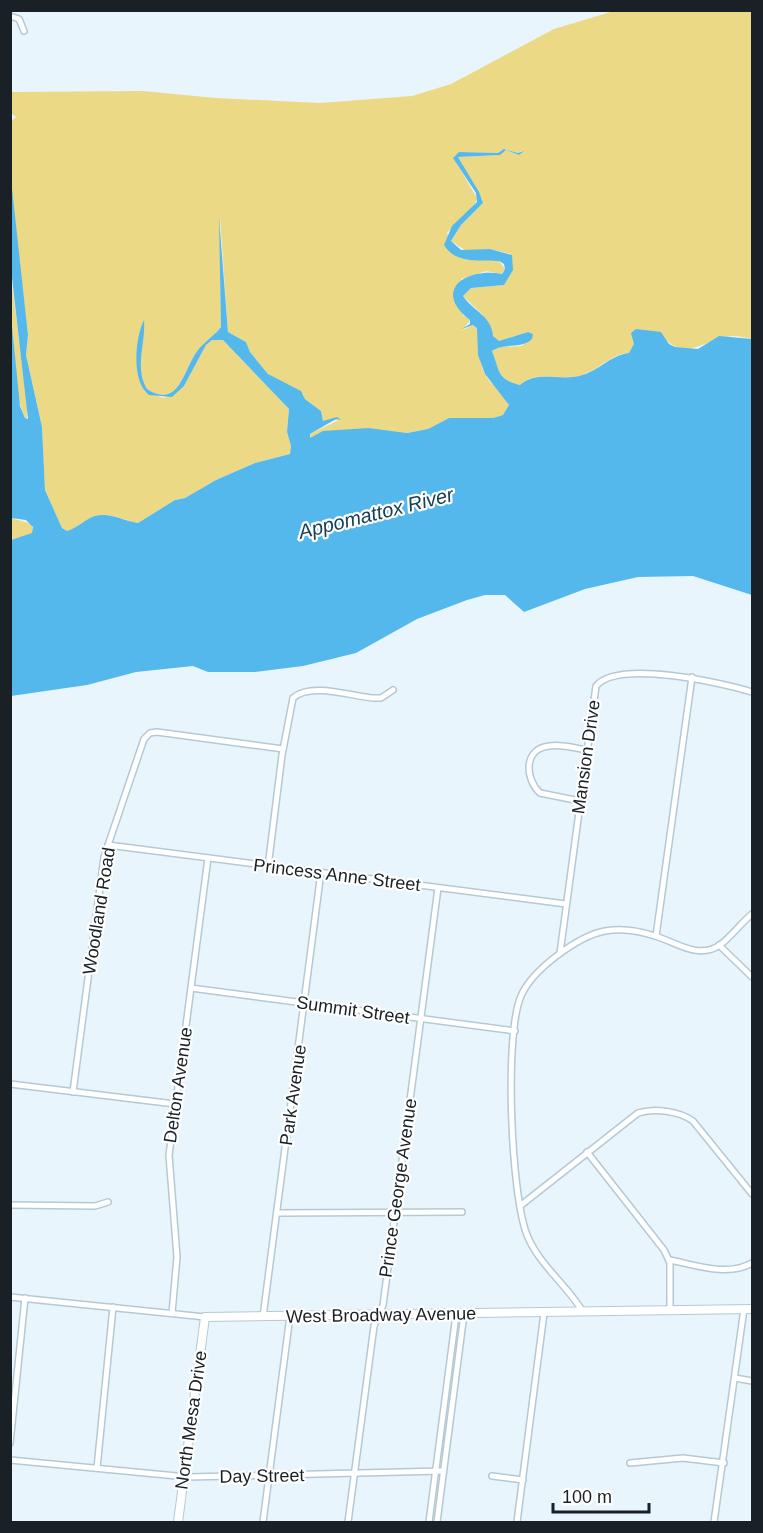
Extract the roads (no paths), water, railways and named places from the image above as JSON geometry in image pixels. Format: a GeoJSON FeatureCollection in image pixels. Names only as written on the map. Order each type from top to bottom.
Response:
{"type":"FeatureCollection","features":[{"type":"Feature","properties":{"kind":"main road","name":"West Broadway Avenue"},"geometry":{"type":"LineString","coordinates":[[205,1317],[748,1309]]}},
{"type":"Feature","properties":{"kind":"main road","name":"North Mesa Drive"},"geometry":{"type":"LineString","coordinates":[[177,1522],[205,1317]]}},
{"type":"Feature","properties":{"kind":"street"},"geometry":{"type":"LineString","coordinates":[[10,16],[20,19],[24,31]]}},
{"type":"Feature","properties":{"kind":"street","name":"Mansion Drive"},"geometry":{"type":"LineString","coordinates":[[560,953],[586,750],[595,690],[599,682],[633,675],[674,674],[753,692]]}},
{"type":"Feature","properties":{"kind":"street"},"geometry":{"type":"LineString","coordinates":[[656,936],[692,677]]}},
{"type":"Feature","properties":{"kind":"street"},"geometry":{"type":"LineString","coordinates":[[268,867],[291,703],[301,693],[316,689],[373,698],[381,698],[393,690]]}},
{"type":"Feature","properties":{"kind":"street","name":"Woodland Road"},"geometry":{"type":"LineString","coordinates":[[73,1092],[108,845],[146,735],[157,732],[283,749]]}},
{"type":"Feature","properties":{"kind":"street"},"geometry":{"type":"LineString","coordinates":[[580,801],[540,794],[532,783],[529,765],[533,754],[548,746],[586,750]]}},
{"type":"Feature","properties":{"kind":"street","name":"Princess Anne Street"},"geometry":{"type":"LineString","coordinates":[[108,845],[566,904]]}},
{"type":"Feature","properties":{"kind":"street","name":"Delton Avenue"},"geometry":{"type":"LineString","coordinates":[[172,1313],[177,1257],[168,1171],[208,858]]}},
{"type":"Feature","properties":{"kind":"street","name":"Park Avenue"},"geometry":{"type":"LineString","coordinates":[[263,1317],[321,872]]}},
{"type":"Feature","properties":{"kind":"street","name":"Prince George Avenue"},"geometry":{"type":"LineString","coordinates":[[348,1522],[374,1326],[380,1315],[396,1212],[438,888]]}},
{"type":"Feature","properties":{"kind":"street"},"geometry":{"type":"LineString","coordinates":[[583,1312],[568,1289],[531,1244],[520,1206],[512,1121],[517,1006],[524,990],[574,942],[607,930],[631,931],[656,936],[698,951],[719,945],[753,914]]}},
{"type":"Feature","properties":{"kind":"street"},"geometry":{"type":"LineString","coordinates":[[719,945],[753,977]]}},
{"type":"Feature","properties":{"kind":"street","name":"Summit Street"},"geometry":{"type":"LineString","coordinates":[[191,988],[515,1031]]}},
{"type":"Feature","properties":{"kind":"street"},"geometry":{"type":"LineString","coordinates":[[10,1084],[175,1104]]}},
{"type":"Feature","properties":{"kind":"street"},"geometry":{"type":"LineString","coordinates":[[520,1206],[638,1113],[647,1111],[680,1114],[695,1123],[753,1194]]}},
{"type":"Feature","properties":{"kind":"street"},"geometry":{"type":"LineString","coordinates":[[587,1152],[660,1244],[670,1260],[670,1311]]}},
{"type":"Feature","properties":{"kind":"street"},"geometry":{"type":"LineString","coordinates":[[10,1205],[95,1206],[108,1202]]}},
{"type":"Feature","properties":{"kind":"street"},"geometry":{"type":"LineString","coordinates":[[277,1214],[462,1212]]}},
{"type":"Feature","properties":{"kind":"street"},"geometry":{"type":"LineString","coordinates":[[670,1260],[719,1269],[741,1268],[753,1263]]}},
{"type":"Feature","properties":{"kind":"street","name":"West Broadway Avenue"},"geometry":{"type":"LineString","coordinates":[[10,1297],[205,1317]]}},
{"type":"Feature","properties":{"kind":"street"},"geometry":{"type":"LineString","coordinates":[[10,1443],[25,1298]]}},
{"type":"Feature","properties":{"kind":"street"},"geometry":{"type":"LineString","coordinates":[[98,1468],[113,1307]]}},
{"type":"Feature","properties":{"kind":"street"},"geometry":{"type":"LineString","coordinates":[[714,1522],[735,1378],[748,1309]]}},
{"type":"Feature","properties":{"kind":"street"},"geometry":{"type":"LineString","coordinates":[[516,1522],[543,1313]]}},
{"type":"Feature","properties":{"kind":"street"},"geometry":{"type":"LineString","coordinates":[[429,1522],[460,1315]]}},
{"type":"Feature","properties":{"kind":"street"},"geometry":{"type":"LineString","coordinates":[[436,1522],[460,1315]]}},
{"type":"Feature","properties":{"kind":"street"},"geometry":{"type":"LineString","coordinates":[[263,1522],[290,1316]]}},
{"type":"Feature","properties":{"kind":"street"},"geometry":{"type":"LineString","coordinates":[[735,1378],[753,1381]]}},
{"type":"Feature","properties":{"kind":"street"},"geometry":{"type":"LineString","coordinates":[[630,1463],[683,1458],[724,1463]]}},
{"type":"Feature","properties":{"kind":"street","name":"Day Street"},"geometry":{"type":"LineString","coordinates":[[10,1460],[184,1477],[443,1471]]}},
{"type":"Feature","properties":{"kind":"street"},"geometry":{"type":"LineString","coordinates":[[492,1476],[523,1480]]}},
{"type":"Feature","properties":{"kind":"water","name":"Appomattox River"},"geometry":{"type":"Polygon","coordinates":[[[504,149],[518,153],[524,151],[519,155],[506,150],[500,155],[458,157],[483,203],[461,225],[451,241],[461,250],[490,249],[512,255],[513,270],[504,285],[471,288],[463,296],[486,319],[493,336],[499,341],[528,332],[533,334],[532,339],[523,344],[497,348],[492,351],[503,377],[520,385],[534,378],[571,377],[586,374],[622,354],[629,353],[634,344],[631,333],[636,329],[661,332],[669,344],[675,347],[698,349],[719,336],[752,339],[752,595],[693,576],[638,577],[585,589],[524,612],[505,595],[485,595],[417,619],[356,653],[303,666],[255,672],[208,672],[193,666],[136,672],[87,685],[11,696],[11,540],[32,533],[33,527],[26,520],[11,518],[11,316],[20,406],[25,418],[28,419],[11,269],[11,179],[28,335],[26,355],[42,427],[45,490],[62,528],[67,531],[98,515],[138,523],[175,500],[185,498],[216,480],[255,463],[290,454],[291,446],[287,432],[289,409],[223,340],[212,340],[206,345],[184,386],[172,397],[149,395],[139,380],[136,359],[138,337],[144,320],[141,373],[147,389],[158,394],[174,391],[198,350],[221,327],[219,217],[228,332],[246,342],[250,352],[268,374],[301,391],[305,399],[321,411],[323,421],[337,417],[341,420],[336,419],[310,434],[310,438],[323,431],[369,428],[407,433],[428,429],[449,418],[493,418],[503,415],[509,405],[485,374],[478,355],[477,328],[473,325],[462,329],[470,324],[470,320],[459,309],[454,299],[454,290],[458,283],[477,274],[502,274],[505,269],[504,264],[499,261],[476,261],[461,258],[444,245],[452,226],[477,202],[476,193],[453,158],[459,152],[498,153],[504,149]]]}}]}
